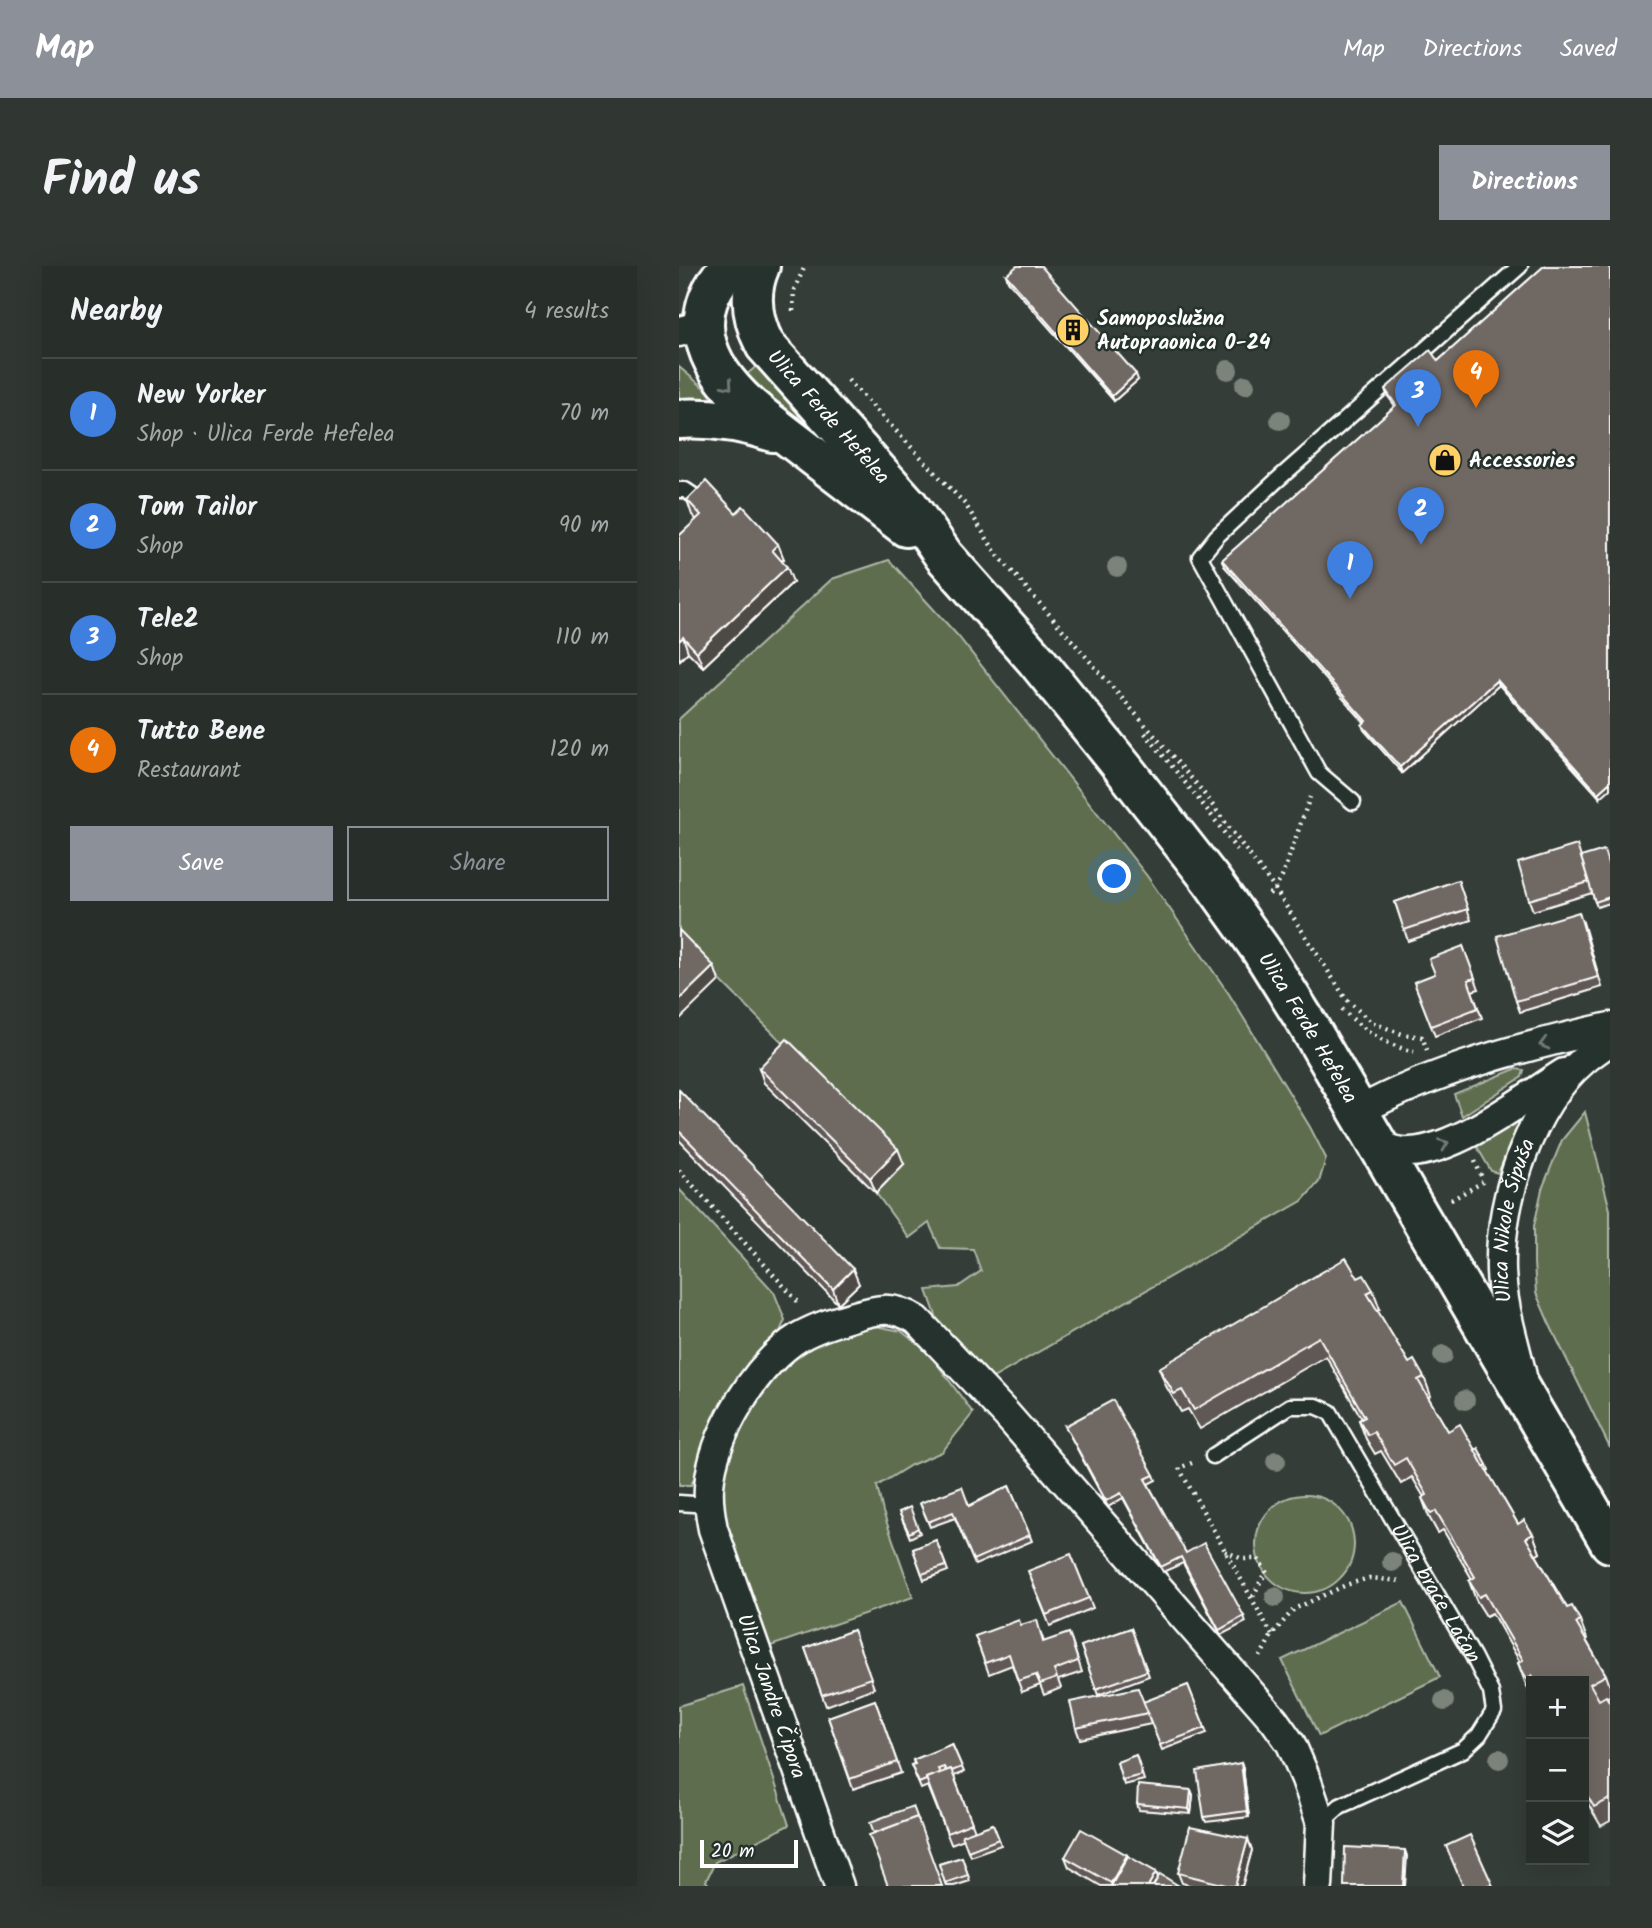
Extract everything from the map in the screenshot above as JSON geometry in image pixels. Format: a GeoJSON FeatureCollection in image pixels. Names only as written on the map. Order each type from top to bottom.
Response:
{"type":"FeatureCollection","features":[{"type":"Feature","properties":{"kind":"main road"},"geometry":{"type":"LineString","coordinates":[[689,328],[701,309],[708,290],[730,266]]}},
{"type":"Feature","properties":{"kind":"main road","name":"Ulica Ferde Hefelea"},"geometry":{"type":"LineString","coordinates":[[760,266],[753,289],[753,307],[757,330],[765,345],[909,506],[944,556],[1036,660],[1211,880],[1280,980],[1359,1111],[1610,1542]]}},
{"type":"Feature","properties":{"kind":"main road"},"geometry":{"type":"LineString","coordinates":[[689,328],[722,328],[765,345]]}},
{"type":"Feature","properties":{"kind":"main road","name":"Ulica Ferde Hefelea"},"geometry":{"type":"LineString","coordinates":[[689,328],[703,345],[712,366],[739,398],[944,556]]}},
{"type":"Feature","properties":{"kind":"main road"},"geometry":{"type":"LineString","coordinates":[[679,419],[720,419],[750,424],[786,436]]}},
{"type":"Feature","properties":{"kind":"street"},"geometry":{"type":"LineString","coordinates":[[1359,1111],[1384,1097],[1437,1075],[1610,1027]]}},
{"type":"Feature","properties":{"kind":"street","name":"Ulica Nikole Šipuša"},"geometry":{"type":"LineString","coordinates":[[1379,1145],[1394,1151],[1409,1152],[1464,1136],[1610,1041]]}},
{"type":"Feature","properties":{"kind":"street","name":"Ulica Nikole Šipuša"},"geometry":{"type":"LineString","coordinates":[[1526,1395],[1505,1303],[1501,1270],[1503,1228],[1521,1158],[1536,1124],[1555,1093],[1582,1061]]}},
{"type":"Feature","properties":{"kind":"street","name":"Ulica Jandre Čipora"},"geometry":{"type":"LineString","coordinates":[[839,1886],[718,1542],[708,1505],[715,1457],[738,1406],[760,1373],[773,1360],[801,1337],[821,1327],[873,1311],[900,1310],[917,1320],[1006,1414],[1244,1685]]}},
{"type":"Feature","properties":{"kind":"street"},"geometry":{"type":"LineString","coordinates":[[1244,1685],[1291,1744],[1306,1779],[1321,1823],[1318,1886]]}},
{"type":"Feature","properties":{"kind":"lane"},"geometry":{"type":"LineString","coordinates":[[1353,802],[1318,773],[1200,557],[1217,536],[1276,481],[1520,266]]}},
{"type":"Feature","properties":{"kind":"lane"},"geometry":{"type":"LineString","coordinates":[[679,490],[685,490],[700,500]]}},
{"type":"Feature","properties":{"kind":"lane","name":"Ulica braće Lačan"},"geometry":{"type":"LineString","coordinates":[[1213,1455],[1290,1406],[1316,1406],[1330,1412],[1491,1692],[1494,1711],[1479,1735],[1463,1750],[1340,1806],[1321,1823]]}},
{"type":"Feature","properties":{"kind":"lane"},"geometry":{"type":"LineString","coordinates":[[679,1503],[708,1505]]}},
{"type":"Feature","properties":{"kind":"path"},"geometry":{"type":"LineString","coordinates":[[795,318],[792,309],[794,290],[805,266]]}},
{"type":"Feature","properties":{"kind":"path"},"geometry":{"type":"LineString","coordinates":[[845,377],[965,504],[996,553],[1199,787],[1275,889],[1346,999],[1371,1022],[1402,1034],[1422,1037],[1428,1052]]}},
{"type":"Feature","properties":{"kind":"path"},"geometry":{"type":"LineString","coordinates":[[1269,894],[1275,889],[1318,773]]}},
{"type":"Feature","properties":{"kind":"path"},"geometry":{"type":"LineString","coordinates":[[1474,1160],[1484,1182],[1494,1188]]}},
{"type":"Feature","properties":{"kind":"path"},"geometry":{"type":"LineString","coordinates":[[679,1170],[821,1327]]}},
{"type":"Feature","properties":{"kind":"path"},"geometry":{"type":"LineString","coordinates":[[1450,1200],[1484,1182]]}},
{"type":"Feature","properties":{"kind":"path"},"geometry":{"type":"LineString","coordinates":[[1213,1455],[1179,1468],[1272,1636]]}},
{"type":"Feature","properties":{"kind":"path"},"geometry":{"type":"LineString","coordinates":[[1224,1551],[1242,1559],[1258,1559],[1267,1573],[1252,1600]]}},
{"type":"Feature","properties":{"kind":"path"},"geometry":{"type":"LineString","coordinates":[[1244,1685],[1272,1636],[1294,1609],[1346,1585],[1369,1578],[1402,1581],[1440,1600]]}},
{"type":"Feature","properties":{"kind":"green space"},"geometry":{"type":"Polygon","coordinates":[[[758,365],[795,404],[803,431],[740,380],[758,365]]]}},
{"type":"Feature","properties":{"kind":"green space"},"geometry":{"type":"Polygon","coordinates":[[[679,367],[722,403],[679,406],[679,367]]]}},
{"type":"Feature","properties":{"kind":"green space"},"geometry":{"type":"Polygon","coordinates":[[[889,560],[958,636],[1147,876],[1229,994],[1326,1158],[1319,1182],[1302,1201],[993,1378],[939,1324],[927,1290],[958,1287],[981,1271],[973,1249],[940,1248],[929,1223],[909,1238],[876,1193],[904,1164],[679,939],[679,719],[832,579],[889,560]]]}},
{"type":"Feature","properties":{"kind":"green space"},"geometry":{"type":"Polygon","coordinates":[[[1515,1069],[1524,1070],[1522,1077],[1462,1116],[1454,1094],[1515,1069]]]}},
{"type":"Feature","properties":{"kind":"green space"},"geometry":{"type":"Polygon","coordinates":[[[1585,1112],[1610,1210],[1610,1448],[1536,1293],[1534,1226],[1542,1189],[1562,1140],[1585,1112]]]}},
{"type":"Feature","properties":{"kind":"green space"},"geometry":{"type":"Polygon","coordinates":[[[1523,1117],[1498,1173],[1491,1171],[1476,1145],[1523,1117]]]}},
{"type":"Feature","properties":{"kind":"green space"},"geometry":{"type":"Polygon","coordinates":[[[679,1189],[774,1292],[785,1320],[778,1336],[757,1354],[722,1402],[691,1485],[679,1485],[679,1189]]]}},
{"type":"Feature","properties":{"kind":"green space"},"geometry":{"type":"Polygon","coordinates":[[[870,1325],[901,1331],[929,1353],[973,1413],[942,1452],[911,1465],[877,1486],[883,1512],[913,1597],[765,1648],[736,1569],[720,1507],[723,1470],[730,1448],[753,1403],[768,1382],[802,1349],[819,1339],[870,1325]]]}},
{"type":"Feature","properties":{"kind":"green space"},"geometry":{"type":"Polygon","coordinates":[[[1305,1495],[1324,1499],[1339,1510],[1350,1525],[1354,1544],[1350,1563],[1339,1578],[1324,1589],[1305,1593],[1286,1589],[1271,1578],[1260,1563],[1256,1544],[1260,1525],[1271,1510],[1286,1499],[1305,1495]]]}},
{"type":"Feature","properties":{"kind":"green space"},"geometry":{"type":"Polygon","coordinates":[[[1403,1602],[1440,1677],[1319,1736],[1282,1660],[1403,1602]]]}},
{"type":"Feature","properties":{"kind":"green space"},"geometry":{"type":"Polygon","coordinates":[[[743,1686],[789,1825],[715,1862],[706,1881],[710,1886],[679,1886],[679,1706],[743,1686]]]}},
{"type":"Feature","properties":{"kind":"building","name":"Samoposlužna Autopraonica 0-24"},"geometry":{"type":"Polygon","coordinates":[[[1017,266],[1041,266],[1136,374],[1112,396],[1006,275],[1017,266]]]}},
{"type":"Feature","properties":{"kind":"building"},"geometry":{"type":"Polygon","coordinates":[[[1544,266],[1610,266],[1610,782],[1598,793],[1497,680],[1400,767],[1362,725],[1366,721],[1222,560],[1396,405],[1385,389],[1430,350],[1438,361],[1544,266]]]}},
{"type":"Feature","properties":{"kind":"building"},"geometry":{"type":"Polygon","coordinates":[[[706,481],[736,513],[743,506],[778,544],[772,550],[787,567],[697,652],[683,637],[679,641],[679,536],[701,515],[687,500],[706,481]]]}},
{"type":"Feature","properties":{"kind":"building"},"geometry":{"type":"Polygon","coordinates":[[[1577,845],[1589,882],[1529,900],[1518,863],[1577,845]]]}},
{"type":"Feature","properties":{"kind":"building"},"geometry":{"type":"Polygon","coordinates":[[[1604,850],[1610,870],[1610,897],[1595,902],[1581,857],[1604,850]]]}},
{"type":"Feature","properties":{"kind":"building"},"geometry":{"type":"Polygon","coordinates":[[[1458,880],[1468,909],[1404,930],[1395,902],[1458,880]]]}},
{"type":"Feature","properties":{"kind":"building"},"geometry":{"type":"Polygon","coordinates":[[[1579,912],[1598,977],[1516,1001],[1497,936],[1579,912]]]}},
{"type":"Feature","properties":{"kind":"building"},"geometry":{"type":"Polygon","coordinates":[[[679,930],[714,966],[679,1000],[679,930]]]}},
{"type":"Feature","properties":{"kind":"building"},"geometry":{"type":"Polygon","coordinates":[[[1463,946],[1475,978],[1468,980],[1478,1008],[1431,1026],[1414,982],[1435,974],[1429,959],[1463,946]]]}},
{"type":"Feature","properties":{"kind":"building"},"geometry":{"type":"Polygon","coordinates":[[[787,1039],[898,1149],[870,1178],[759,1068],[787,1039]]]}},
{"type":"Feature","properties":{"kind":"building"},"geometry":{"type":"Polygon","coordinates":[[[679,1090],[853,1269],[833,1289],[679,1131],[679,1090]]]}},
{"type":"Feature","properties":{"kind":"building"},"geometry":{"type":"Polygon","coordinates":[[[1346,1258],[1358,1278],[1364,1275],[1373,1290],[1367,1293],[1409,1363],[1414,1360],[1424,1377],[1418,1380],[1448,1431],[1460,1424],[1518,1524],[1524,1520],[1533,1534],[1526,1538],[1567,1608],[1572,1606],[1580,1620],[1576,1623],[1606,1675],[1590,1684],[1599,1700],[1606,1696],[1610,1703],[1610,1799],[1594,1807],[1589,1798],[1589,1676],[1532,1675],[1526,1677],[1518,1663],[1523,1660],[1485,1594],[1479,1597],[1469,1581],[1475,1577],[1436,1511],[1431,1514],[1422,1498],[1427,1495],[1406,1458],[1394,1465],[1374,1432],[1368,1435],[1359,1420],[1365,1417],[1319,1337],[1194,1410],[1182,1390],[1174,1394],[1159,1368],[1346,1258]]]}},
{"type":"Feature","properties":{"kind":"building"},"geometry":{"type":"Polygon","coordinates":[[[1113,1400],[1154,1475],[1145,1479],[1186,1553],[1204,1543],[1244,1616],[1219,1630],[1181,1557],[1161,1567],[1121,1493],[1106,1501],[1065,1426],[1113,1400]]]}},
{"type":"Feature","properties":{"kind":"building"},"geometry":{"type":"Polygon","coordinates":[[[1478,1448],[1487,1465],[1484,1467],[1475,1450],[1478,1448]]]}},
{"type":"Feature","properties":{"kind":"building"},"geometry":{"type":"Polygon","coordinates":[[[1009,1486],[1030,1535],[973,1560],[953,1512],[928,1522],[920,1503],[962,1487],[969,1506],[1009,1486]]]}},
{"type":"Feature","properties":{"kind":"building"},"geometry":{"type":"Polygon","coordinates":[[[910,1507],[918,1528],[909,1533],[899,1512],[910,1507]]]}},
{"type":"Feature","properties":{"kind":"building"},"geometry":{"type":"Polygon","coordinates":[[[936,1540],[946,1566],[922,1574],[913,1549],[936,1540]]]}},
{"type":"Feature","properties":{"kind":"building"},"geometry":{"type":"Polygon","coordinates":[[[1071,1554],[1089,1598],[1046,1615],[1028,1571],[1071,1554]]]}},
{"type":"Feature","properties":{"kind":"building"},"geometry":{"type":"Polygon","coordinates":[[[1019,1620],[1021,1625],[1037,1620],[1043,1642],[1069,1633],[1078,1661],[1054,1670],[1057,1678],[1040,1684],[1036,1675],[1018,1681],[1009,1654],[985,1663],[975,1636],[1019,1620]]]}},
{"type":"Feature","properties":{"kind":"building"},"geometry":{"type":"Polygon","coordinates":[[[1131,1628],[1147,1671],[1096,1689],[1081,1646],[1131,1628]]]}},
{"type":"Feature","properties":{"kind":"building"},"geometry":{"type":"Polygon","coordinates":[[[853,1630],[871,1678],[822,1695],[805,1648],[853,1630]]]}},
{"type":"Feature","properties":{"kind":"building"},"geometry":{"type":"Polygon","coordinates":[[[1188,1685],[1205,1728],[1160,1745],[1143,1702],[1188,1685]]]}},
{"type":"Feature","properties":{"kind":"building"},"geometry":{"type":"Polygon","coordinates":[[[1138,1688],[1148,1713],[1076,1728],[1070,1702],[1138,1688]]]}},
{"type":"Feature","properties":{"kind":"building"},"geometry":{"type":"Polygon","coordinates":[[[875,1700],[897,1762],[850,1779],[828,1717],[875,1700]]]}},
{"type":"Feature","properties":{"kind":"building"},"geometry":{"type":"Polygon","coordinates":[[[952,1744],[962,1767],[952,1771],[946,1771],[944,1767],[938,1769],[940,1773],[919,1783],[911,1765],[915,1764],[913,1760],[952,1744]]]}},
{"type":"Feature","properties":{"kind":"building"},"geometry":{"type":"Polygon","coordinates":[[[1136,1755],[1142,1775],[1122,1780],[1117,1762],[1136,1755]]]}},
{"type":"Feature","properties":{"kind":"building"},"geometry":{"type":"Polygon","coordinates":[[[1241,1763],[1247,1811],[1204,1817],[1197,1771],[1241,1763]]]}},
{"type":"Feature","properties":{"kind":"building"},"geometry":{"type":"Polygon","coordinates":[[[951,1769],[972,1823],[947,1833],[926,1778],[951,1769]]]}},
{"type":"Feature","properties":{"kind":"building"},"geometry":{"type":"Polygon","coordinates":[[[1138,1785],[1191,1790],[1189,1809],[1137,1804],[1138,1785]]]}},
{"type":"Feature","properties":{"kind":"building"},"geometry":{"type":"Polygon","coordinates":[[[913,1806],[919,1822],[917,1817],[874,1833],[870,1822],[913,1806]]]}},
{"type":"Feature","properties":{"kind":"building"},"geometry":{"type":"Polygon","coordinates":[[[917,1817],[942,1886],[888,1886],[869,1835],[917,1817]]]}},
{"type":"Feature","properties":{"kind":"building"},"geometry":{"type":"Polygon","coordinates":[[[993,1824],[999,1839],[968,1851],[962,1835],[993,1824]]]}},
{"type":"Feature","properties":{"kind":"building"},"geometry":{"type":"Polygon","coordinates":[[[1190,1827],[1248,1839],[1235,1886],[1178,1873],[1190,1827]]]}},
{"type":"Feature","properties":{"kind":"building"},"geometry":{"type":"Polygon","coordinates":[[[1081,1829],[1127,1855],[1111,1883],[1065,1857],[1081,1829]]]}},
{"type":"Feature","properties":{"kind":"building"},"geometry":{"type":"Polygon","coordinates":[[[1470,1835],[1493,1886],[1463,1886],[1446,1846],[1470,1835]]]}},
{"type":"Feature","properties":{"kind":"building"},"geometry":{"type":"Polygon","coordinates":[[[1345,1847],[1405,1850],[1403,1886],[1344,1886],[1345,1847]]]}},
{"type":"Feature","properties":{"kind":"building"},"geometry":{"type":"Polygon","coordinates":[[[1128,1856],[1156,1872],[1148,1886],[1111,1886],[1128,1856]]]}},
{"type":"Feature","properties":{"kind":"building"},"geometry":{"type":"Polygon","coordinates":[[[962,1857],[968,1875],[945,1883],[939,1864],[962,1857]]]}},
{"type":"Feature","properties":{"kind":"building"},"geometry":{"type":"Polygon","coordinates":[[[1160,1874],[1179,1886],[1153,1886],[1160,1874]]]}},
{"type":"Feature","properties":{"kind":"place","name":"Samoposlužna Autopraonica 0-24"},"geometry":{"type":"Point","coordinates":[1073,330]}},
{"type":"Feature","properties":{"kind":"place","name":"Tutto Bene"},"geometry":{"type":"Point","coordinates":[1476,408]}},
{"type":"Feature","properties":{"kind":"place","name":"Tele2"},"geometry":{"type":"Point","coordinates":[1418,427]}},
{"type":"Feature","properties":{"kind":"place","name":"Accessories"},"geometry":{"type":"Point","coordinates":[1445,460]}},
{"type":"Feature","properties":{"kind":"place","name":"Tom Tailor"},"geometry":{"type":"Point","coordinates":[1421,545]}},
{"type":"Feature","properties":{"kind":"place","name":"New Yorker"},"geometry":{"type":"Point","coordinates":[1350,599]}}]}
